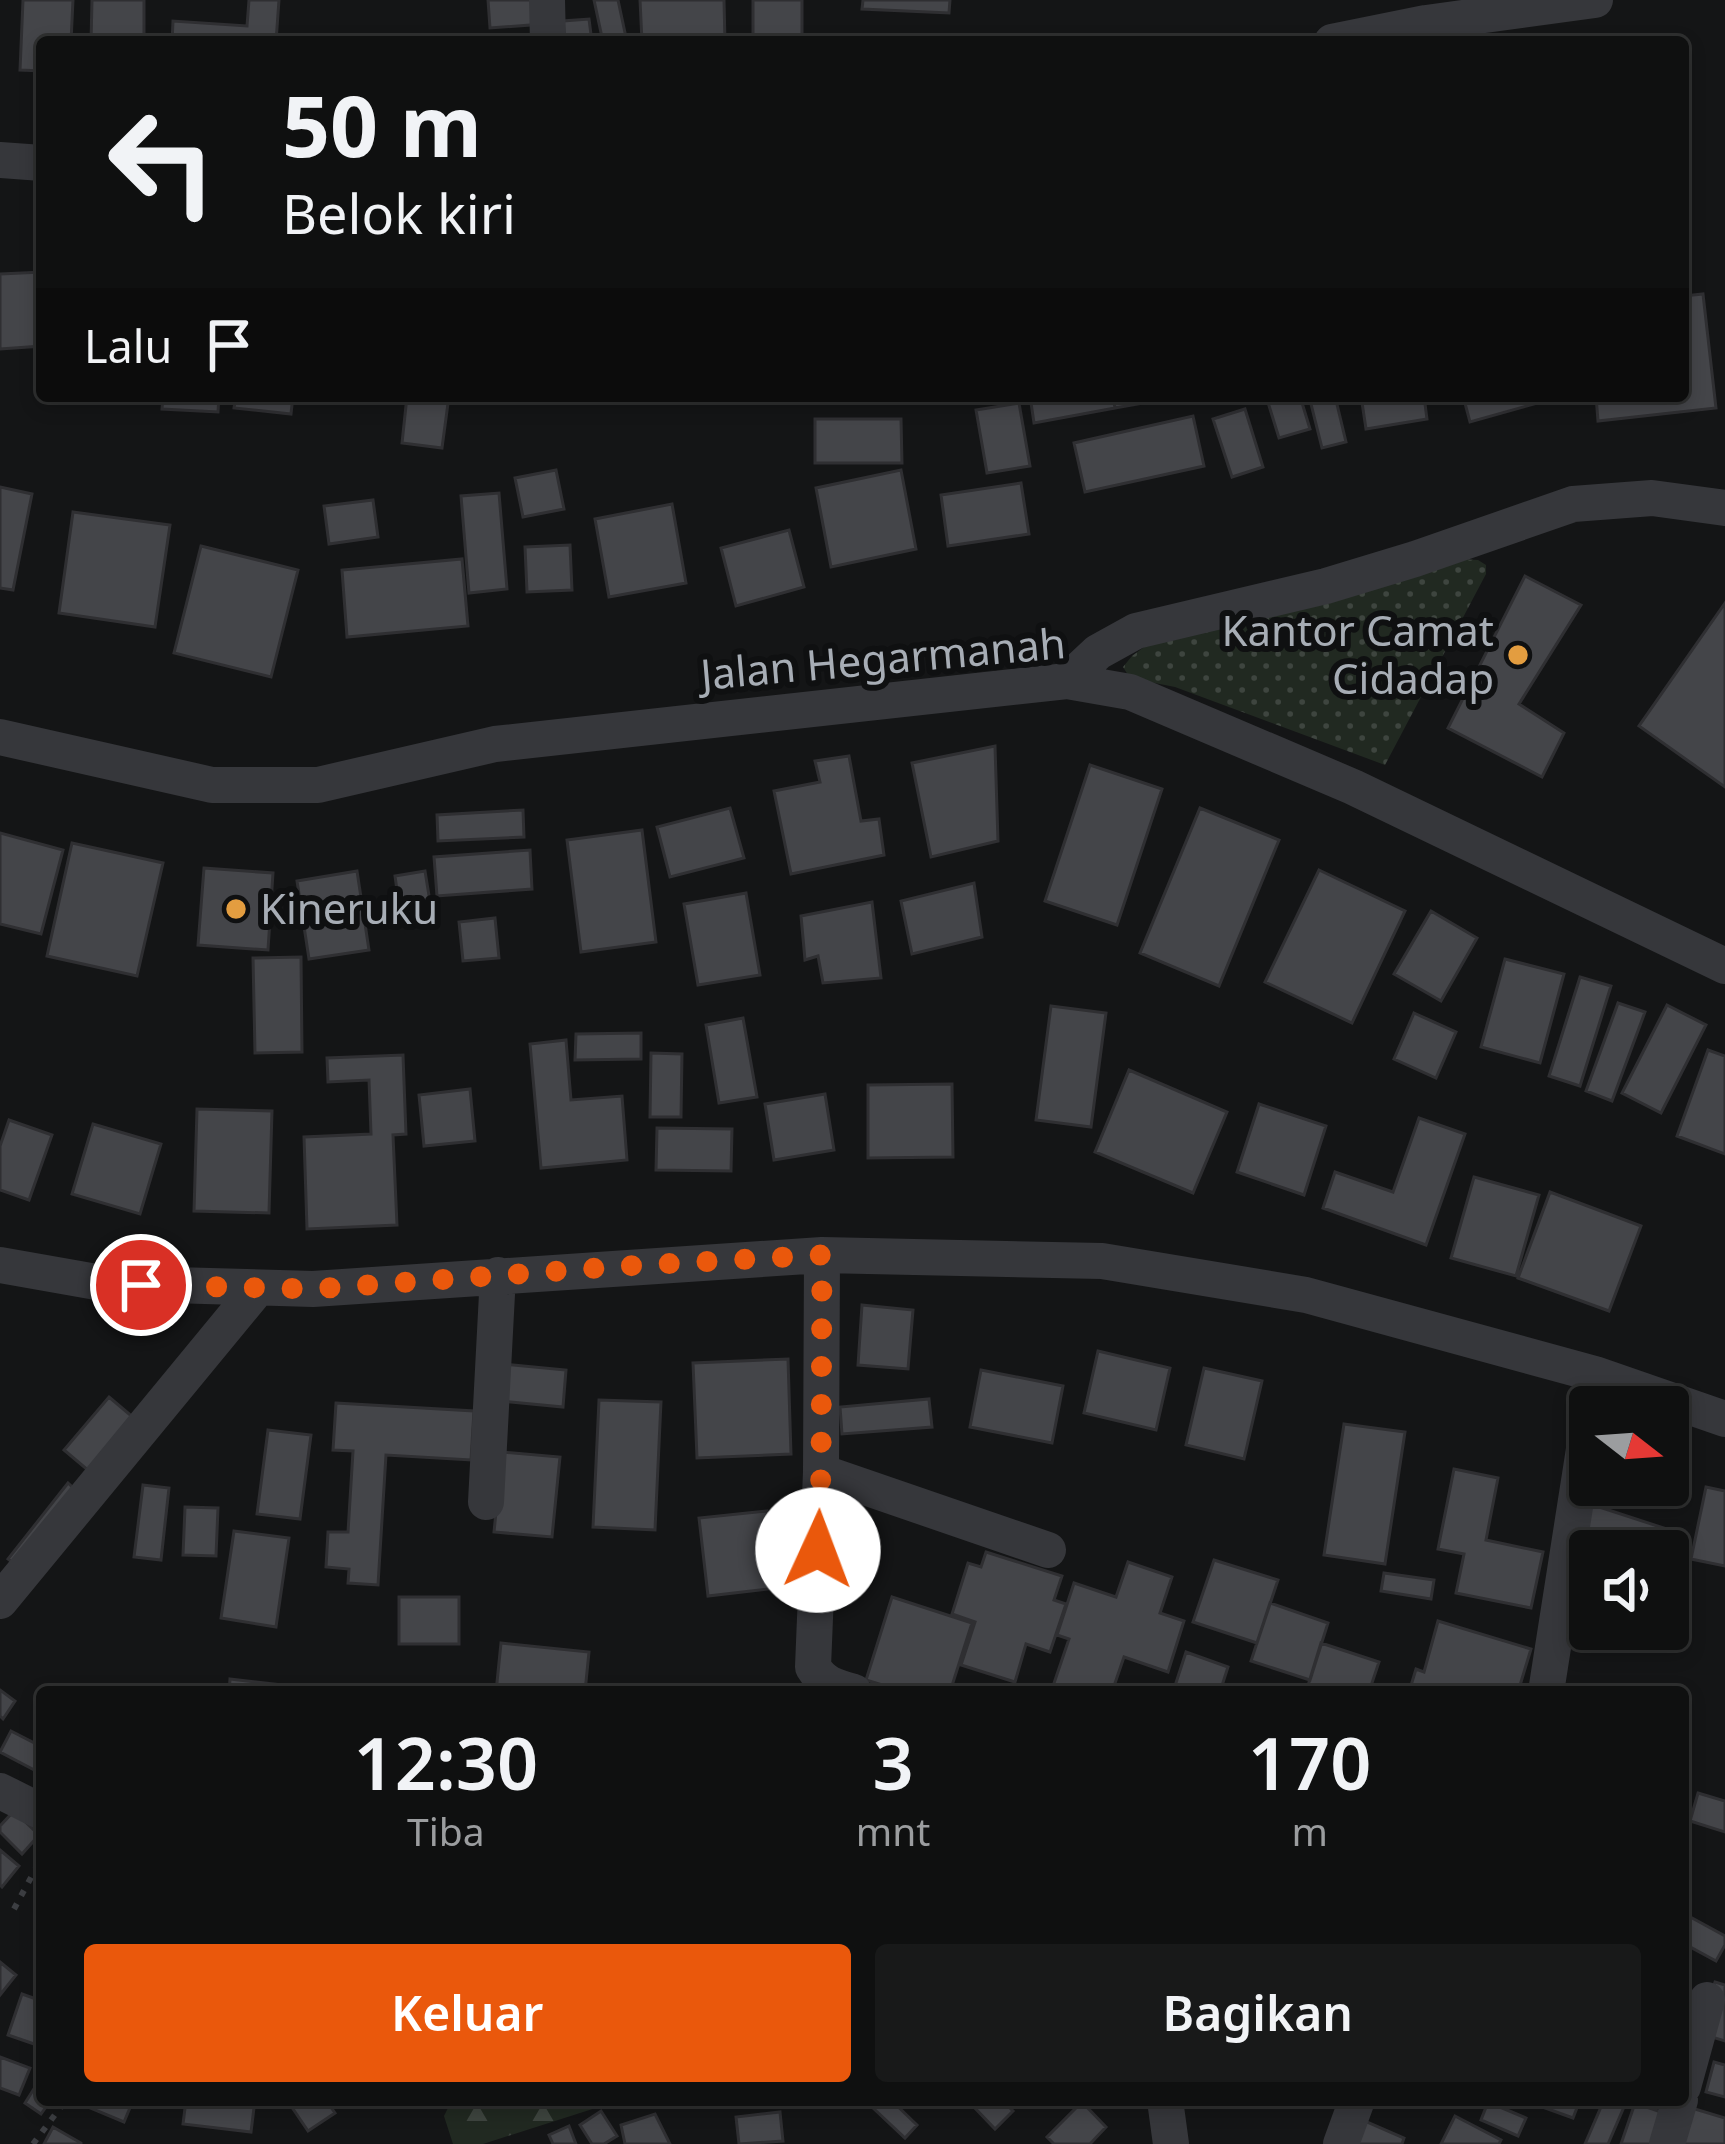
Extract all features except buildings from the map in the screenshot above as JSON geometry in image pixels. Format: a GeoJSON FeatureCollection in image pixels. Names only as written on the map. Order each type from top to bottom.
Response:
{"type":"FeatureCollection","features":[{"type":"Feature","properties":{"kind":"street"},"geometry":{"type":"LineString","coordinates":[[547,0],[548,36]]}},
{"type":"Feature","properties":{"kind":"street"},"geometry":{"type":"LineString","coordinates":[[1362,36],[1595,0]]}},
{"type":"Feature","properties":{"kind":"street"},"geometry":{"type":"LineString","coordinates":[[0,160],[36,163]]}},
{"type":"Feature","properties":{"kind":"street"},"geometry":{"type":"LineString","coordinates":[[1067,681],[1098,652],[1136,631],[1326,586],[1573,504],[1652,498],[1725,508]]}},
{"type":"Feature","properties":{"kind":"street","name":"Jalan Hegarmanah"},"geometry":{"type":"LineString","coordinates":[[0,737],[212,785],[318,785],[496,744],[1067,681],[1130,692],[1353,787],[1722,962]]}},
{"type":"Feature","properties":{"kind":"street"},"geometry":{"type":"LineString","coordinates":[[822,1255],[821,1472],[813,1667],[819,1678],[834,1686]]}},
{"type":"Feature","properties":{"kind":"street"},"geometry":{"type":"LineString","coordinates":[[0,1265],[102,1283],[313,1289],[822,1255],[1102,1261],[1306,1295],[1569,1389]]}},
{"type":"Feature","properties":{"kind":"street"},"geometry":{"type":"LineString","coordinates":[[486,1502],[498,1275]]}},
{"type":"Feature","properties":{"kind":"street"},"geometry":{"type":"LineString","coordinates":[[0,1601],[257,1289]]}},
{"type":"Feature","properties":{"kind":"street"},"geometry":{"type":"LineString","coordinates":[[1689,1413],[1725,1419]]}},
{"type":"Feature","properties":{"kind":"street"},"geometry":{"type":"LineString","coordinates":[[821,1472],[1048,1550]]}},
{"type":"Feature","properties":{"kind":"street"},"geometry":{"type":"LineString","coordinates":[[1547,1686],[1575,1506]]}},
{"type":"Feature","properties":{"kind":"street"},"geometry":{"type":"LineString","coordinates":[[0,1791],[36,1809]]}},
{"type":"Feature","properties":{"kind":"street"},"geometry":{"type":"LineString","coordinates":[[1689,2065],[1707,2000]]}},
{"type":"Feature","properties":{"kind":"street"},"geometry":{"type":"LineString","coordinates":[[1166,2106],[1171,2144]]}},
{"type":"Feature","properties":{"kind":"street"},"geometry":{"type":"LineString","coordinates":[[1341,2144],[1355,2106]]}},
{"type":"Feature","properties":{"kind":"street"},"geometry":{"type":"LineString","coordinates":[[1667,2144],[1677,2106]]}},
{"type":"Feature","properties":{"kind":"path"},"geometry":{"type":"LineString","coordinates":[[14,1909],[36,1868]]}},
{"type":"Feature","properties":{"kind":"path"},"geometry":{"type":"LineString","coordinates":[[33,2144],[62,2106]]}},
{"type":"Feature","properties":{"kind":"green space"},"geometry":{"type":"Polygon","coordinates":[[[1460,559],[1478,560],[1486,565],[1486,574],[1385,765],[1175,687],[1130,678],[1123,667],[1148,644],[1460,559]]]}},
{"type":"Feature","properties":{"kind":"green space"},"geometry":{"type":"Polygon","coordinates":[[[449,2106],[602,2106],[483,2144],[453,2144],[444,2116],[449,2106]]]}},
{"type":"Feature","properties":{"kind":"place","name":"Kantor Camat Cidadap"},"geometry":{"type":"Point","coordinates":[1518,655]}},
{"type":"Feature","properties":{"kind":"place","name":"Kineruku"},"geometry":{"type":"Point","coordinates":[236,909]}},
{"type":"Feature","properties":{"kind":"route"},"geometry":{"type":"LineString","coordinates":[[141,1285],[313,1289],[822,1255],[818,1550]]}}]}
